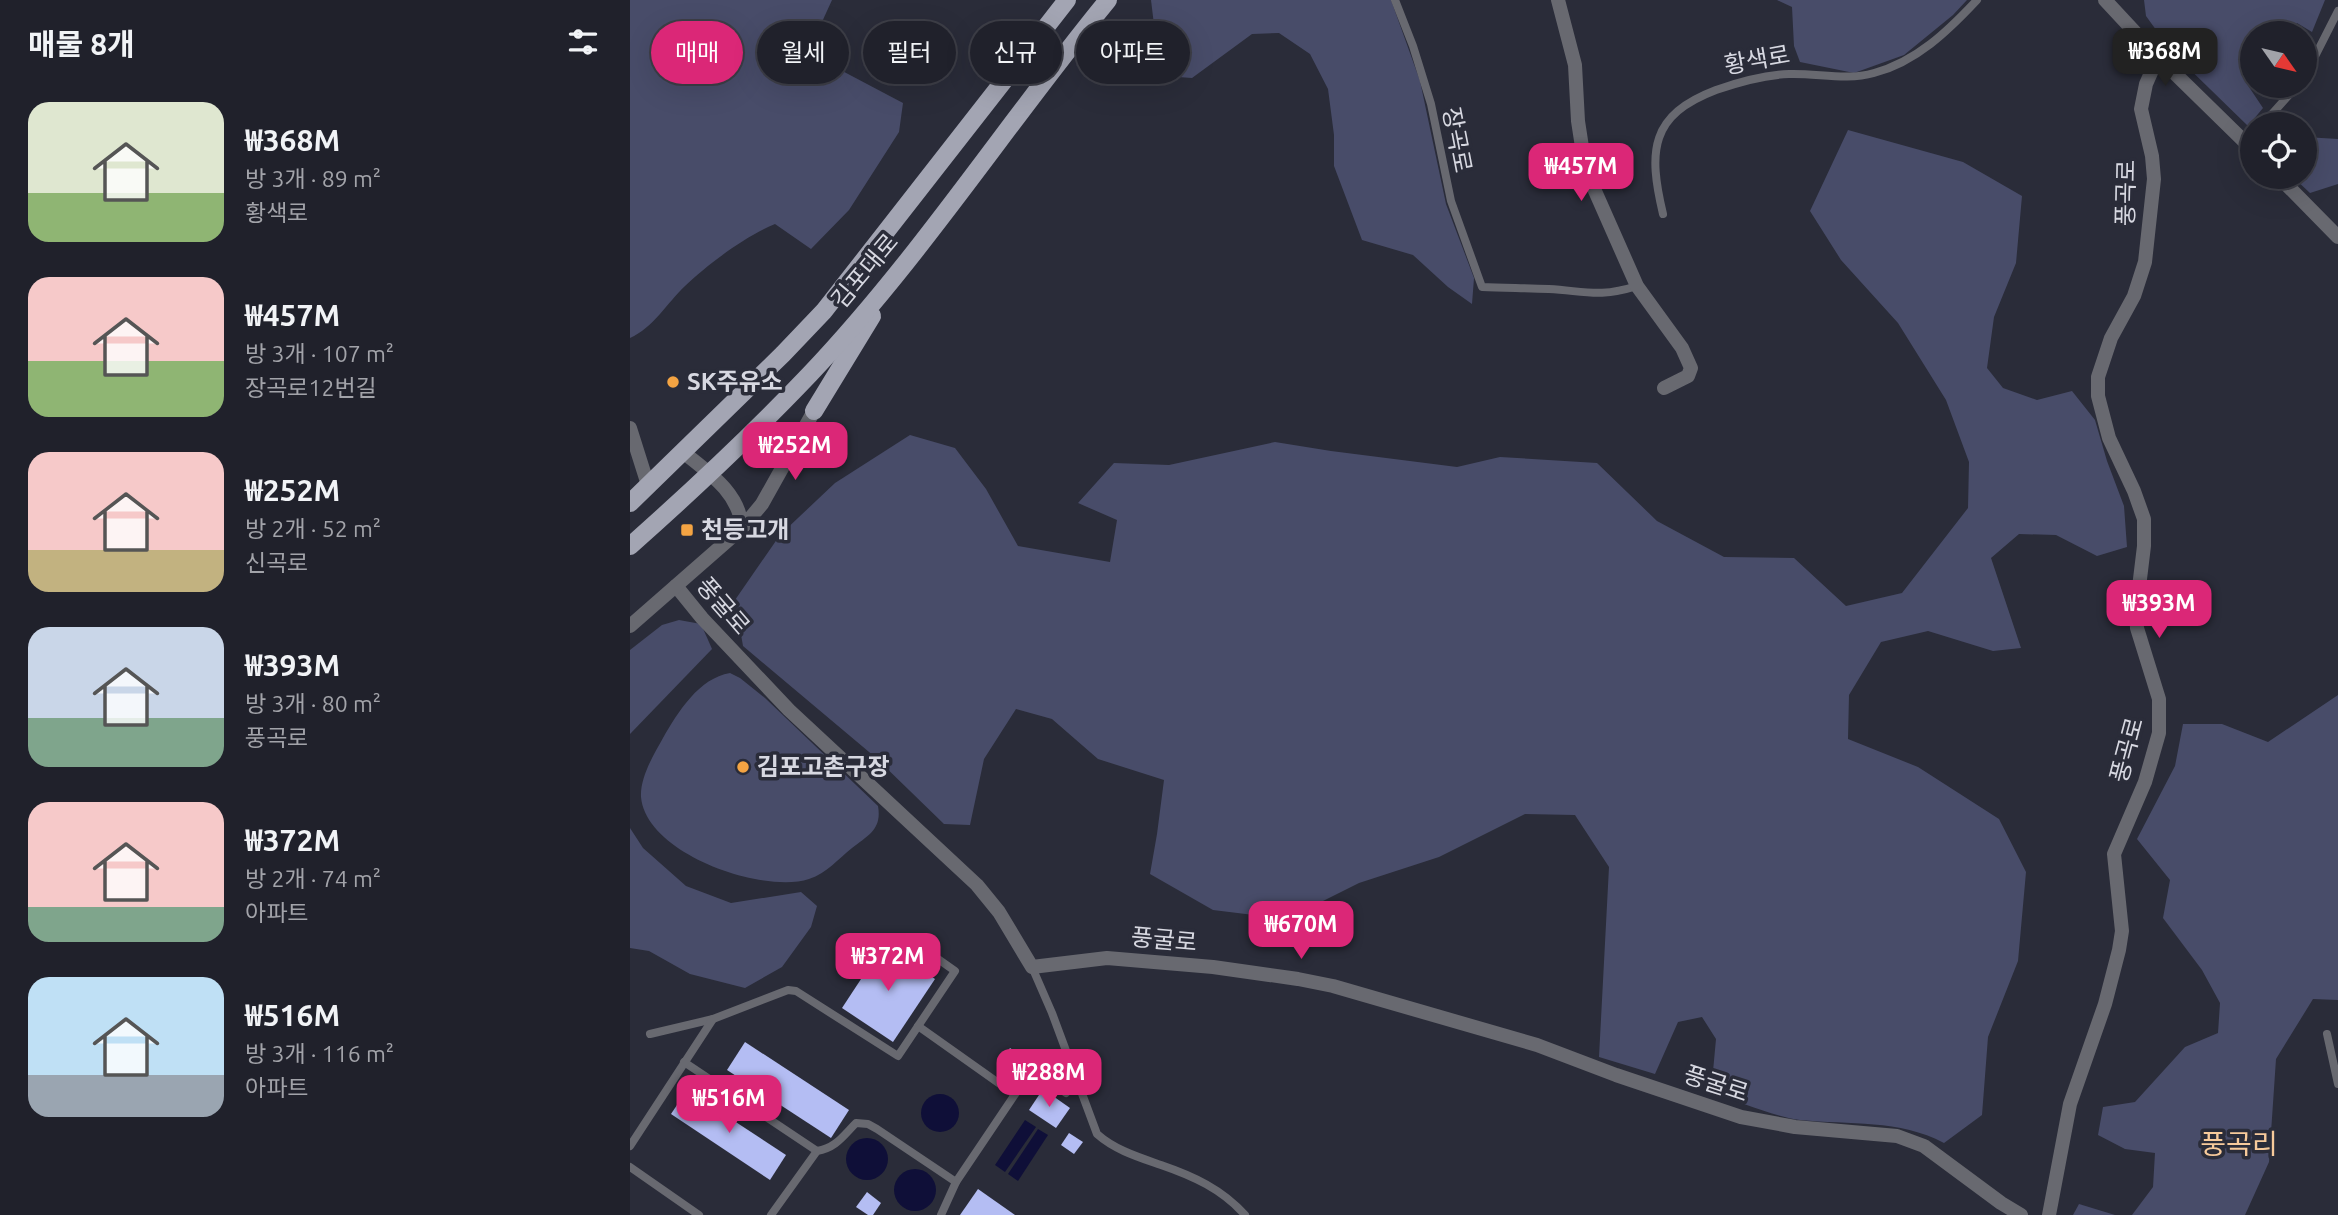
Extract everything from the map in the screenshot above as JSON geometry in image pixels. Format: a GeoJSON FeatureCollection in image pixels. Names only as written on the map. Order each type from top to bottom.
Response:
{"type":"FeatureCollection","features":[{"type":"Feature","properties":{"kind":"main road","name":"김포대로"},"geometry":{"type":"LineString","coordinates":[[630,503],[824,311],[1067,0]]}},
{"type":"Feature","properties":{"kind":"main road","name":"김포대로"},"geometry":{"type":"LineString","coordinates":[[1091,21],[1108,0]]}},
{"type":"Feature","properties":{"kind":"main road","name":"김포대로"},"geometry":{"type":"LineString","coordinates":[[630,546],[811,373],[897,273],[1076,40]]}},
{"type":"Feature","properties":{"kind":"main road"},"geometry":{"type":"LineString","coordinates":[[814,411],[897,273]]}},
{"type":"Feature","properties":{"kind":"main road"},"geometry":{"type":"LineString","coordinates":[[630,494],[648,485]]}},
{"type":"Feature","properties":{"kind":"street"},"geometry":{"type":"LineString","coordinates":[[1094,21],[1116,0]]}},
{"type":"Feature","properties":{"kind":"street"},"geometry":{"type":"LineString","coordinates":[[1558,0],[1575,65],[1578,121],[1589,173],[1602,210],[1637,286],[1682,348],[1691,368],[1689,376],[1664,388]]}},
{"type":"Feature","properties":{"kind":"street"},"geometry":{"type":"LineString","coordinates":[[2105,0],[2158,57],[2240,133]]}},
{"type":"Feature","properties":{"kind":"street","name":"풍곡로"},"geometry":{"type":"LineString","coordinates":[[2049,1215],[2070,1104],[2105,1004],[2119,950],[2122,931],[2114,853],[2145,782],[2159,733],[2159,699],[2137,628],[2136,612],[2144,554],[2144,519],[2109,438],[2098,396],[2098,377],[2111,338],[2134,296],[2145,262],[2154,179],[2152,156],[2141,109],[2146,84],[2158,57]]}},
{"type":"Feature","properties":{"kind":"street"},"geometry":{"type":"LineString","coordinates":[[2291,189],[2338,237]]}},
{"type":"Feature","properties":{"kind":"street"},"geometry":{"type":"LineString","coordinates":[[630,626],[742,528],[762,504],[814,411]]}},
{"type":"Feature","properties":{"kind":"street"},"geometry":{"type":"LineString","coordinates":[[630,428],[648,485]]}},
{"type":"Feature","properties":{"kind":"street"},"geometry":{"type":"LineString","coordinates":[[683,452],[709,473],[738,505],[742,528]]}},
{"type":"Feature","properties":{"kind":"street","name":"풍굴로"},"geometry":{"type":"LineString","coordinates":[[676,586],[768,689],[977,885],[1004,920],[1032,967],[1107,958],[1264,972],[1333,986],[1537,1045],[1741,1117],[1795,1127],[1874,1133],[1912,1140],[2021,1215]]}},
{"type":"Feature","properties":{"kind":"lane","name":"장곡로"},"geometry":{"type":"LineString","coordinates":[[1395,0],[1431,104],[1451,201],[1482,287],[1596,294],[1637,286]]}},
{"type":"Feature","properties":{"kind":"lane","name":"황색로"},"geometry":{"type":"LineString","coordinates":[[1663,214],[1656,184],[1657,144],[1669,117],[1679,108],[1694,99],[1754,79],[1792,74],[1856,77],[1891,68],[1942,35],[1977,0]]}},
{"type":"Feature","properties":{"kind":"lane"},"geometry":{"type":"LineString","coordinates":[[2317,52],[2338,11]]}},
{"type":"Feature","properties":{"kind":"lane"},"geometry":{"type":"LineString","coordinates":[[2274,112],[2286,98]]}},
{"type":"Feature","properties":{"kind":"lane"},"geometry":{"type":"LineString","coordinates":[[650,1034],[713,1019],[792,990],[898,1056],[955,971],[920,947]]}},
{"type":"Feature","properties":{"kind":"lane"},"geometry":{"type":"LineString","coordinates":[[1032,967],[1097,1134],[1108,1144],[1215,1188],[1245,1215]]}},
{"type":"Feature","properties":{"kind":"lane"},"geometry":{"type":"LineString","coordinates":[[630,1146],[713,1019]]}},
{"type":"Feature","properties":{"kind":"lane"},"geometry":{"type":"LineString","coordinates":[[918,1026],[1014,1094]]}},
{"type":"Feature","properties":{"kind":"lane"},"geometry":{"type":"LineString","coordinates":[[2328,1034],[2338,1084]]}},
{"type":"Feature","properties":{"kind":"lane"},"geometry":{"type":"LineString","coordinates":[[684,1062],[817,1151]]}},
{"type":"Feature","properties":{"kind":"lane"},"geometry":{"type":"LineString","coordinates":[[944,1214],[956,1181],[1032,1069],[1066,1093]]}},
{"type":"Feature","properties":{"kind":"lane"},"geometry":{"type":"LineString","coordinates":[[771,1215],[817,1151],[833,1147],[856,1124],[862,1122],[956,1181]]}},
{"type":"Feature","properties":{"kind":"lane"},"geometry":{"type":"LineString","coordinates":[[630,1167],[699,1215]]}},
{"type":"Feature","properties":{"kind":"shaded area"},"geometry":{"type":"Polygon","coordinates":[[[630,0],[832,0],[822,21],[757,21],[757,84],[849,84],[849,74],[903,103],[899,132],[849,210],[811,249],[775,224],[764,229],[705,269],[678,293],[653,322],[630,338],[630,0]]]}},
{"type":"Feature","properties":{"kind":"shaded area"},"geometry":{"type":"Polygon","coordinates":[[[1151,0],[1391,0],[1420,81],[1446,204],[1474,278],[1472,304],[1448,287],[1413,255],[1362,240],[1334,166],[1334,135],[1328,89],[1310,54],[1279,33],[1252,34],[1190,78],[1190,21],[1154,21],[1151,0]]]}},
{"type":"Feature","properties":{"kind":"shaded area"},"geometry":{"type":"Polygon","coordinates":[[[1777,0],[1967,0],[1904,55],[1854,73],[1800,62],[1794,46],[1792,7],[1777,0]]]}},
{"type":"Feature","properties":{"kind":"shaded area"},"geometry":{"type":"Polygon","coordinates":[[[2144,0],[2325,0],[2316,21],[2240,21],[2240,98],[2256,98],[2263,108],[2260,112],[2240,112],[2240,118],[2172,52],[2146,16],[2144,0]]]}},
{"type":"Feature","properties":{"kind":"shaded area"},"geometry":{"type":"Polygon","coordinates":[[[1848,130],[1963,162],[2022,196],[2016,263],[1994,317],[1987,368],[2003,388],[2037,400],[2072,391],[2095,420],[2124,506],[2127,547],[2097,556],[2056,535],[2019,534],[1991,558],[2021,648],[1993,651],[1928,631],[1881,642],[1849,695],[1848,739],[1918,767],[1999,819],[2026,872],[2018,961],[1988,1037],[1982,1115],[1944,1143],[1927,1135],[1892,1126],[1790,1118],[1711,1093],[1716,1039],[1702,1017],[1678,1022],[1655,1074],[1599,1057],[1609,867],[1575,815],[1525,814],[1439,857],[1359,883],[1287,919],[1213,910],[1150,874],[1164,780],[1098,759],[1052,719],[1016,709],[984,759],[970,825],[944,824],[875,757],[743,646],[735,600],[780,535],[835,483],[910,435],[955,448],[986,489],[1018,546],[1110,562],[1117,520],[1078,503],[1114,463],[1169,465],[1275,442],[1457,467],[1500,457],[1597,463],[1657,521],[1724,557],[1794,558],[1846,606],[1902,593],[1968,508],[1969,462],[1946,400],[1898,323],[1841,260],[1810,211],[1848,130]]]}},
{"type":"Feature","properties":{"kind":"shaded area"},"geometry":{"type":"Polygon","coordinates":[[[2317,138],[2338,139],[2338,184],[2310,193],[2306,189],[2317,189],[2317,138]]]}},
{"type":"Feature","properties":{"kind":"shaded area"},"geometry":{"type":"Polygon","coordinates":[[[679,620],[701,624],[712,649],[630,734],[630,650],[662,625],[679,620]]]}},
{"type":"Feature","properties":{"kind":"shaded area","name":"김포고촌구장"},"geometry":{"type":"Polygon","coordinates":[[[730,673],[765,698],[878,806],[878,820],[873,831],[827,869],[809,879],[789,882],[764,881],[710,865],[684,852],[663,836],[648,818],[641,789],[648,766],[663,738],[683,707],[699,689],[719,676],[730,673]]]}},
{"type":"Feature","properties":{"kind":"shaded area"},"geometry":{"type":"Polygon","coordinates":[[[2338,695],[2338,1000],[2313,999],[2276,1059],[2269,1162],[2245,1215],[2132,1215],[2153,1187],[2155,1153],[2125,1149],[2098,1135],[2103,1107],[2135,1102],[2185,1047],[2218,1033],[2220,1003],[2202,970],[2163,918],[2170,880],[2137,839],[2175,766],[2183,724],[2222,724],[2268,742],[2338,695]]]}},
{"type":"Feature","properties":{"kind":"shaded area"},"geometry":{"type":"Polygon","coordinates":[[[630,828],[643,848],[686,886],[731,903],[801,892],[817,906],[811,927],[782,967],[745,988],[690,974],[649,951],[630,948],[630,828]]]}},
{"type":"Feature","properties":{"kind":"shaded area"},"geometry":{"type":"Polygon","coordinates":[[[940,1094],[953,1100],[959,1113],[953,1126],[940,1132],[927,1126],[921,1113],[927,1100],[940,1094]]]}},
{"type":"Feature","properties":{"kind":"shaded area"},"geometry":{"type":"Polygon","coordinates":[[[1025,1120],[1036,1127],[1005,1172],[995,1165],[1025,1120]]]}},
{"type":"Feature","properties":{"kind":"shaded area"},"geometry":{"type":"Polygon","coordinates":[[[1038,1129],[1048,1135],[1018,1181],[1008,1174],[1038,1129]]]}},
{"type":"Feature","properties":{"kind":"shaded area"},"geometry":{"type":"Polygon","coordinates":[[[867,1138],[882,1144],[888,1159],[882,1174],[867,1180],[852,1174],[846,1159],[852,1144],[867,1138]]]}},
{"type":"Feature","properties":{"kind":"shaded area"},"geometry":{"type":"Polygon","coordinates":[[[915,1169],[930,1175],[936,1190],[930,1205],[915,1211],[900,1205],[894,1190],[900,1175],[915,1169]]]}},
{"type":"Feature","properties":{"kind":"shaded area"},"geometry":{"type":"Polygon","coordinates":[[[2079,1204],[2115,1215],[2073,1215],[2079,1204]]]}},
{"type":"Feature","properties":{"kind":"building"},"geometry":{"type":"Polygon","coordinates":[[[884,944],[935,979],[893,1042],[842,1008],[884,944]]]}},
{"type":"Feature","properties":{"kind":"building"},"geometry":{"type":"Polygon","coordinates":[[[745,1042],[849,1110],[831,1138],[727,1070],[745,1042]]]}},
{"type":"Feature","properties":{"kind":"building"},"geometry":{"type":"Polygon","coordinates":[[[1010,1048],[1026,1059],[1012,1078],[997,1067],[1010,1048]]]}},
{"type":"Feature","properties":{"kind":"building"},"geometry":{"type":"Polygon","coordinates":[[[1043,1089],[1070,1108],[1056,1128],[1029,1110],[1043,1089]]]}},
{"type":"Feature","properties":{"kind":"building"},"geometry":{"type":"Polygon","coordinates":[[[687,1090],[786,1155],[770,1180],[671,1114],[687,1090]]]}},
{"type":"Feature","properties":{"kind":"building"},"geometry":{"type":"Polygon","coordinates":[[[1069,1133],[1083,1142],[1074,1154],[1061,1145],[1069,1133]]]}},
{"type":"Feature","properties":{"kind":"building"},"geometry":{"type":"Polygon","coordinates":[[[978,1189],[1015,1215],[960,1215],[978,1189]]]}},
{"type":"Feature","properties":{"kind":"building"},"geometry":{"type":"Polygon","coordinates":[[[867,1192],[881,1203],[873,1215],[868,1215],[856,1207],[867,1192]]]}},
{"type":"Feature","properties":{"kind":"place","name":"SK주유소"},"geometry":{"type":"Point","coordinates":[673,382]}},
{"type":"Feature","properties":{"kind":"place","name":"천등고개"},"geometry":{"type":"Point","coordinates":[687,530]}},
{"type":"Feature","properties":{"kind":"place","name":"김포고촌구장"},"geometry":{"type":"Point","coordinates":[743,767]}},
{"type":"Feature","properties":{"kind":"district","name":"풍곡리"},"geometry":{"type":"Point","coordinates":[2239,1144]}}]}
